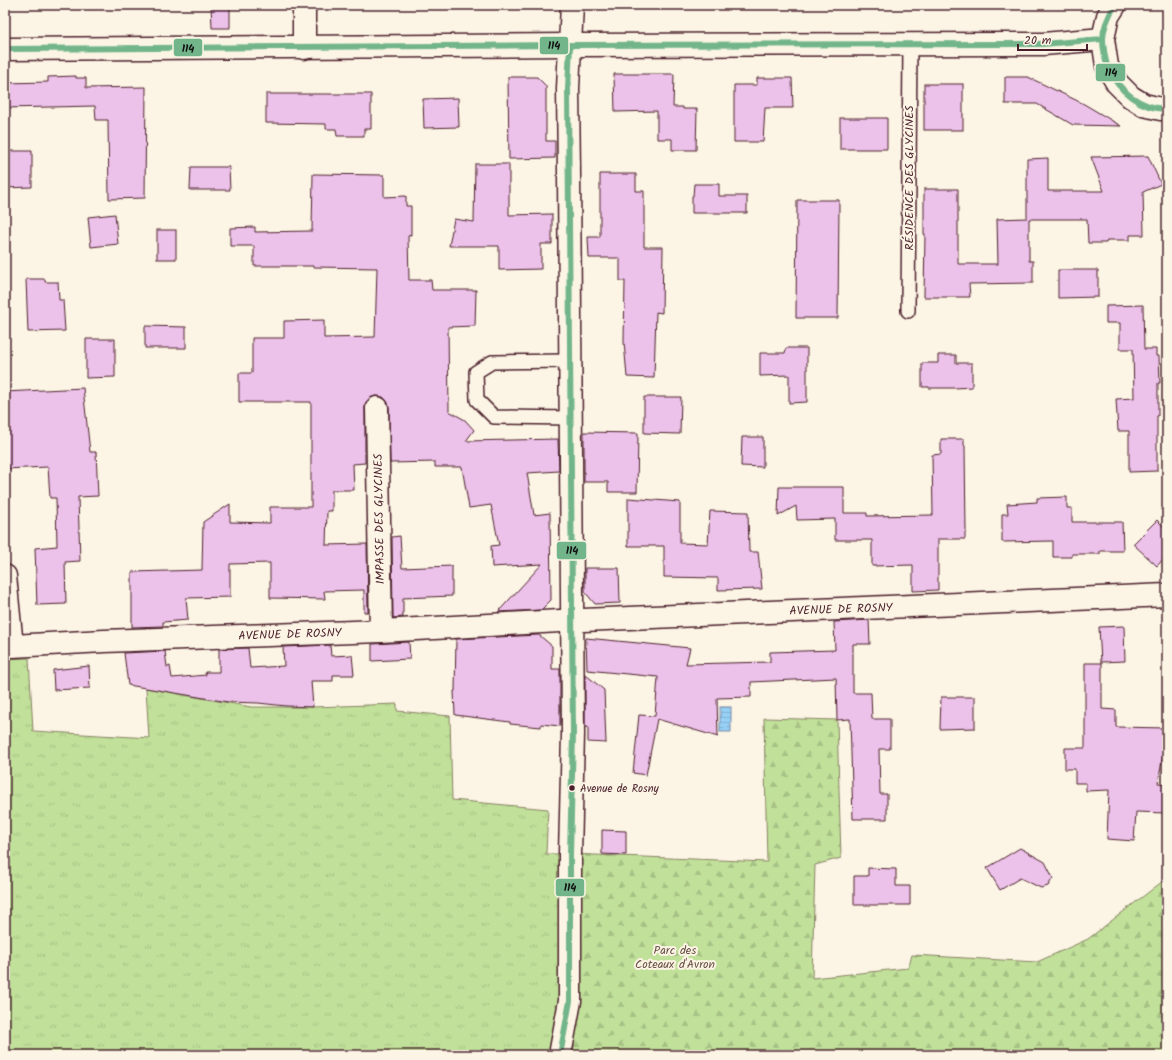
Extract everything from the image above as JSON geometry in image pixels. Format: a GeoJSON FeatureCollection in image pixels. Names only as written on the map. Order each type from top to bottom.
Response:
{"type":"FeatureCollection","features":[{"type":"Feature","properties":{"kind":"street"},"geometry":{"type":"LineString","coordinates":[[304,5],[304,48]]}},
{"type":"Feature","properties":{"kind":"street"},"geometry":{"type":"LineString","coordinates":[[560,1055],[570,1001],[570,854],[573,734],[568,89],[572,5]]}},
{"type":"Feature","properties":{"kind":"street"},"geometry":{"type":"LineString","coordinates":[[1115,5],[1108,16],[1103,39],[1107,66],[1117,83],[1131,97],[1144,105],[1167,109]]}},
{"type":"Feature","properties":{"kind":"street"},"geometry":{"type":"LineString","coordinates":[[5,49],[570,45],[1043,44],[1103,39]]}},
{"type":"Feature","properties":{"kind":"street","name":"IMPASSE DES GLYCINES"},"geometry":{"type":"LineString","coordinates":[[377,408],[381,631]]}},
{"type":"Feature","properties":{"kind":"street","name":"AVENUE DE ROSNY"},"geometry":{"type":"LineString","coordinates":[[5,576],[12,646],[104,641],[381,631],[572,620],[1167,595]]}},
{"type":"Feature","properties":{"kind":"lane","name":"RÉSIDENCE DES GLYCINES"},"geometry":{"type":"LineString","coordinates":[[908,311],[910,44]]}},
{"type":"Feature","properties":{"kind":"lane"},"geometry":{"type":"LineString","coordinates":[[570,361],[492,362],[476,372],[477,400],[494,417],[570,418]]}},
{"type":"Feature","properties":{"kind":"green space"},"geometry":{"type":"Polygon","coordinates":[[[29,658],[33,731],[149,738],[146,688],[251,707],[313,707],[397,704],[397,711],[450,716],[452,800],[548,809],[546,854],[570,854],[560,1055],[5,1055],[5,659],[29,658]]]}},
{"type":"Feature","properties":{"kind":"green space","name":"Parc des Coteaux d'Avron"},"geometry":{"type":"Polygon","coordinates":[[[764,718],[837,720],[841,858],[815,865],[812,978],[908,968],[912,955],[1037,962],[1088,939],[1163,881],[1167,882],[1167,1055],[560,1055],[570,854],[767,862],[764,718]]]}},
{"type":"Feature","properties":{"kind":"water"},"geometry":{"type":"Polygon","coordinates":[[[720,707],[731,707],[731,732],[720,732],[720,707]]]}},
{"type":"Feature","properties":{"kind":"building"},"geometry":{"type":"Polygon","coordinates":[[[211,5],[230,5],[230,28],[212,28],[211,5]]]}},
{"type":"Feature","properties":{"kind":"building"},"geometry":{"type":"Polygon","coordinates":[[[614,74],[674,74],[673,107],[697,109],[696,150],[672,150],[672,139],[657,139],[657,111],[615,112],[614,74]]]}},
{"type":"Feature","properties":{"kind":"building"},"geometry":{"type":"Polygon","coordinates":[[[76,76],[76,78],[86,78],[86,88],[146,87],[145,198],[109,199],[108,120],[96,120],[95,106],[5,108],[5,83],[48,82],[48,77],[76,76]]]}},
{"type":"Feature","properties":{"kind":"building"},"geometry":{"type":"Polygon","coordinates":[[[508,77],[537,77],[546,86],[546,141],[555,141],[555,158],[509,159],[508,77]]]}},
{"type":"Feature","properties":{"kind":"building"},"geometry":{"type":"Polygon","coordinates":[[[1005,77],[1028,77],[1084,104],[1121,126],[1073,125],[1037,104],[1005,104],[1005,77]]]}},
{"type":"Feature","properties":{"kind":"building"},"geometry":{"type":"Polygon","coordinates":[[[757,78],[792,78],[793,108],[765,108],[763,142],[734,142],[734,85],[757,85],[757,78]]]}},
{"type":"Feature","properties":{"kind":"building"},"geometry":{"type":"Polygon","coordinates":[[[924,84],[963,84],[963,130],[924,130],[924,84]]]}},
{"type":"Feature","properties":{"kind":"building"},"geometry":{"type":"Polygon","coordinates":[[[266,94],[371,94],[371,129],[364,129],[364,136],[337,136],[336,129],[326,129],[326,124],[266,123],[266,94]]]}},
{"type":"Feature","properties":{"kind":"building"},"geometry":{"type":"Polygon","coordinates":[[[458,98],[459,127],[424,128],[423,99],[458,98]]]}},
{"type":"Feature","properties":{"kind":"building"},"geometry":{"type":"Polygon","coordinates":[[[840,118],[887,118],[887,149],[840,149],[840,118]]]}},
{"type":"Feature","properties":{"kind":"building"},"geometry":{"type":"Polygon","coordinates":[[[5,151],[32,151],[32,187],[5,188],[5,151]]]}},
{"type":"Feature","properties":{"kind":"building"},"geometry":{"type":"Polygon","coordinates":[[[1148,156],[1161,184],[1143,192],[1144,235],[1130,235],[1130,240],[1107,240],[1106,243],[1088,243],[1087,219],[1029,219],[1029,261],[1033,261],[1033,283],[969,284],[970,297],[924,297],[924,189],[958,189],[958,264],[998,264],[997,219],[1027,218],[1027,159],[1048,158],[1048,191],[1104,191],[1091,157],[1148,156]]]}},
{"type":"Feature","properties":{"kind":"building"},"geometry":{"type":"Polygon","coordinates":[[[475,164],[509,164],[509,215],[552,214],[552,244],[541,244],[541,269],[499,270],[499,246],[449,246],[454,219],[474,222],[475,164]]]}},
{"type":"Feature","properties":{"kind":"building"},"geometry":{"type":"Polygon","coordinates":[[[191,167],[229,167],[230,190],[190,190],[191,167]]]}},
{"type":"Feature","properties":{"kind":"building"},"geometry":{"type":"Polygon","coordinates":[[[313,174],[384,175],[384,197],[406,196],[406,206],[411,206],[411,235],[408,236],[409,280],[431,280],[432,290],[476,290],[475,326],[448,327],[449,411],[465,420],[474,430],[466,441],[558,439],[559,471],[527,473],[534,515],[550,513],[551,600],[541,610],[498,612],[542,564],[492,567],[491,546],[499,545],[491,505],[469,508],[462,467],[435,467],[435,462],[390,463],[389,407],[387,401],[383,397],[376,396],[370,398],[366,402],[365,463],[353,464],[354,490],[332,490],[332,511],[327,511],[326,545],[367,544],[368,612],[364,612],[364,590],[324,591],[325,599],[270,598],[270,563],[230,564],[230,597],[186,598],[188,620],[163,622],[163,626],[132,627],[132,572],[202,570],[203,522],[230,504],[230,522],[270,523],[270,507],[311,507],[311,402],[239,402],[239,373],[252,373],[252,338],[284,338],[284,321],[324,320],[324,338],[375,337],[377,268],[254,266],[254,246],[230,246],[230,228],[255,227],[255,232],[312,231],[313,174]]]}},
{"type":"Feature","properties":{"kind":"building"},"geometry":{"type":"Polygon","coordinates":[[[600,174],[636,174],[636,191],[644,191],[644,247],[663,247],[662,313],[656,312],[654,378],[627,377],[624,342],[625,281],[620,281],[620,258],[589,258],[588,237],[600,237],[600,174]]]}},
{"type":"Feature","properties":{"kind":"building"},"geometry":{"type":"Polygon","coordinates":[[[694,184],[719,184],[719,196],[747,196],[747,213],[692,213],[694,184]]]}},
{"type":"Feature","properties":{"kind":"building"},"geometry":{"type":"Polygon","coordinates":[[[797,200],[839,200],[838,318],[796,318],[797,200]]]}},
{"type":"Feature","properties":{"kind":"building"},"geometry":{"type":"Polygon","coordinates":[[[115,214],[118,244],[91,247],[88,217],[115,214]]]}},
{"type":"Feature","properties":{"kind":"building"},"geometry":{"type":"Polygon","coordinates":[[[157,230],[176,230],[176,259],[157,259],[157,230]]]}},
{"type":"Feature","properties":{"kind":"building"},"geometry":{"type":"Polygon","coordinates":[[[1058,270],[1098,270],[1098,297],[1058,298],[1058,270]]]}},
{"type":"Feature","properties":{"kind":"building"},"geometry":{"type":"Polygon","coordinates":[[[26,279],[45,279],[45,282],[58,282],[59,300],[63,300],[65,331],[28,332],[26,279]]]}},
{"type":"Feature","properties":{"kind":"building"},"geometry":{"type":"Polygon","coordinates":[[[1143,305],[1144,349],[1156,349],[1156,356],[1159,356],[1160,383],[1158,383],[1157,471],[1129,472],[1129,431],[1118,431],[1116,399],[1134,398],[1133,349],[1120,349],[1120,323],[1106,323],[1106,306],[1143,305]]]}},
{"type":"Feature","properties":{"kind":"building"},"geometry":{"type":"Polygon","coordinates":[[[145,326],[186,327],[186,348],[145,348],[145,326]]]}},
{"type":"Feature","properties":{"kind":"building"},"geometry":{"type":"Polygon","coordinates":[[[86,339],[115,339],[115,377],[86,378],[86,339]]]}},
{"type":"Feature","properties":{"kind":"building"},"geometry":{"type":"Polygon","coordinates":[[[786,348],[807,348],[807,402],[789,403],[789,375],[760,376],[760,353],[785,353],[786,348]]]}},
{"type":"Feature","properties":{"kind":"building"},"geometry":{"type":"Polygon","coordinates":[[[938,355],[956,355],[956,363],[972,363],[972,387],[922,387],[922,363],[938,363],[938,355]]]}},
{"type":"Feature","properties":{"kind":"building"},"geometry":{"type":"Polygon","coordinates":[[[83,388],[90,452],[96,452],[98,496],[78,497],[80,561],[65,562],[66,604],[37,605],[35,548],[57,546],[56,498],[50,498],[48,467],[5,469],[5,392],[83,388]]]}},
{"type":"Feature","properties":{"kind":"building"},"geometry":{"type":"Polygon","coordinates":[[[644,397],[681,397],[680,434],[644,433],[644,397]]]}},
{"type":"Feature","properties":{"kind":"building"},"geometry":{"type":"Polygon","coordinates":[[[584,432],[638,433],[637,492],[608,492],[608,482],[584,482],[584,432]]]}},
{"type":"Feature","properties":{"kind":"building"},"geometry":{"type":"Polygon","coordinates":[[[742,437],[763,437],[763,467],[741,466],[742,437]]]}},
{"type":"Feature","properties":{"kind":"building"},"geometry":{"type":"Polygon","coordinates":[[[941,439],[964,439],[966,532],[965,539],[938,539],[938,590],[913,591],[913,565],[872,566],[872,540],[835,540],[835,519],[797,520],[796,506],[778,516],[779,487],[844,487],[844,513],[867,513],[867,516],[933,515],[932,455],[941,454],[941,439]]]}},
{"type":"Feature","properties":{"kind":"building"},"geometry":{"type":"Polygon","coordinates":[[[1067,497],[1067,508],[1072,508],[1072,522],[1122,522],[1123,551],[1100,551],[1100,554],[1072,554],[1072,557],[1053,557],[1053,541],[1002,542],[1002,514],[1008,514],[1007,504],[1037,502],[1037,498],[1067,497]]]}},
{"type":"Feature","properties":{"kind":"building"},"geometry":{"type":"Polygon","coordinates":[[[628,498],[680,502],[680,543],[708,544],[710,511],[748,512],[749,552],[758,552],[762,589],[718,590],[718,578],[664,577],[664,546],[628,546],[628,498]]]}},
{"type":"Feature","properties":{"kind":"building"},"geometry":{"type":"Polygon","coordinates":[[[1157,520],[1167,530],[1167,555],[1157,566],[1133,544],[1157,520]]]}},
{"type":"Feature","properties":{"kind":"building"},"geometry":{"type":"Polygon","coordinates":[[[400,536],[402,568],[452,566],[452,596],[403,598],[403,617],[393,618],[392,537],[400,536]]]}},
{"type":"Feature","properties":{"kind":"building"},"geometry":{"type":"Polygon","coordinates":[[[585,568],[619,568],[620,603],[595,604],[585,592],[585,568]]]}},
{"type":"Feature","properties":{"kind":"building"},"geometry":{"type":"Polygon","coordinates":[[[869,620],[870,644],[853,644],[853,693],[871,693],[872,719],[890,719],[890,749],[879,749],[880,794],[887,794],[887,819],[853,819],[850,719],[837,720],[836,678],[751,682],[751,697],[717,698],[718,737],[657,719],[646,775],[633,773],[639,715],[655,716],[658,677],[587,670],[586,638],[690,648],[686,664],[770,662],[770,652],[835,650],[834,622],[869,620]]]}},
{"type":"Feature","properties":{"kind":"building"},"geometry":{"type":"Polygon","coordinates":[[[1124,626],[1125,661],[1101,662],[1099,627],[1124,626]]]}},
{"type":"Feature","properties":{"kind":"building"},"geometry":{"type":"Polygon","coordinates":[[[539,635],[552,646],[552,669],[560,669],[560,726],[541,724],[541,727],[510,724],[510,722],[455,715],[454,691],[456,639],[539,635]]]}},
{"type":"Feature","properties":{"kind":"building"},"geometry":{"type":"Polygon","coordinates":[[[409,642],[410,659],[372,661],[372,644],[409,642]]]}},
{"type":"Feature","properties":{"kind":"building"},"geometry":{"type":"Polygon","coordinates":[[[330,645],[331,656],[352,655],[354,675],[333,675],[333,681],[311,681],[313,707],[228,702],[128,685],[124,653],[165,651],[167,667],[170,666],[172,678],[206,675],[205,672],[219,672],[219,649],[248,648],[250,668],[284,666],[283,647],[330,645]]]}},
{"type":"Feature","properties":{"kind":"building"},"geometry":{"type":"Polygon","coordinates":[[[1085,663],[1102,663],[1102,709],[1116,710],[1116,727],[1167,728],[1167,749],[1164,750],[1158,783],[1167,784],[1166,813],[1136,812],[1134,841],[1107,839],[1109,790],[1086,791],[1086,783],[1075,783],[1075,769],[1065,769],[1065,748],[1085,748],[1085,663]]]}},
{"type":"Feature","properties":{"kind":"building"},"geometry":{"type":"Polygon","coordinates":[[[89,666],[90,688],[54,690],[53,670],[89,666]]]}},
{"type":"Feature","properties":{"kind":"building"},"geometry":{"type":"Polygon","coordinates":[[[585,674],[604,690],[606,743],[588,742],[588,727],[585,727],[585,674]]]}},
{"type":"Feature","properties":{"kind":"building"},"geometry":{"type":"Polygon","coordinates":[[[941,697],[975,697],[975,728],[940,729],[941,697]]]}},
{"type":"Feature","properties":{"kind":"building"},"geometry":{"type":"Polygon","coordinates":[[[602,830],[626,831],[626,855],[602,854],[602,830]]]}},
{"type":"Feature","properties":{"kind":"building"},"geometry":{"type":"Polygon","coordinates":[[[1020,848],[1045,862],[1053,878],[1048,886],[1041,888],[1020,878],[1000,890],[987,868],[1020,848]]]}},
{"type":"Feature","properties":{"kind":"building"},"geometry":{"type":"Polygon","coordinates":[[[868,868],[896,869],[896,886],[910,886],[910,905],[854,905],[854,876],[868,876],[868,868]]]}},
{"type":"Feature","properties":{"kind":"transit line","name":"114"},"geometry":{"type":"LineString","coordinates":[[1115,5],[1107,21],[1103,39],[1106,61],[1112,76],[1124,91],[1140,102],[1148,106],[1167,109]]}},
{"type":"Feature","properties":{"kind":"transit line","name":"114"},"geometry":{"type":"LineString","coordinates":[[5,49],[570,45],[1043,44],[1103,39]]}},
{"type":"Feature","properties":{"kind":"transit line","name":"114"},"geometry":{"type":"LineString","coordinates":[[560,1055],[570,1001],[570,854],[573,734],[568,89],[570,45]]}},
{"type":"Feature","properties":{"kind":"place","name":"Avenue de Rosny"},"geometry":{"type":"Point","coordinates":[572,788]}}]}
